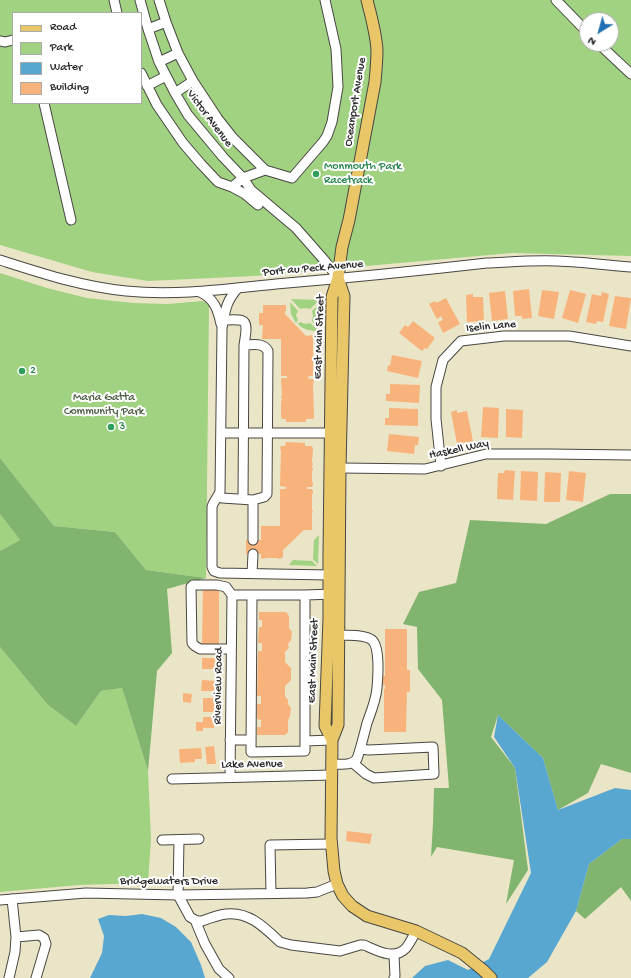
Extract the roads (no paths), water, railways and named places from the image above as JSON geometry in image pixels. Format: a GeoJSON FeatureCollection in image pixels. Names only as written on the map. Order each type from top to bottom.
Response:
{"type":"FeatureCollection","features":[{"type":"Feature","properties":{"kind":"main road","name":"Oceanport Avenue"},"geometry":{"type":"LineString","coordinates":[[338,278],[342,247],[350,212],[377,66],[376,38],[367,0]]}},
{"type":"Feature","properties":{"kind":"main road","name":"East Main Street"},"geometry":{"type":"LineString","coordinates":[[338,278],[332,297],[329,575],[334,594],[339,635],[338,725],[332,740],[332,844],[334,870],[337,884],[343,896],[352,906],[367,916],[416,931],[462,953],[491,978]]}},
{"type":"Feature","properties":{"kind":"main road","name":"East Main Street"},"geometry":{"type":"LineString","coordinates":[[332,740],[325,726],[329,618],[334,594],[340,468],[344,296],[338,278]]}},
{"type":"Feature","properties":{"kind":"street"},"geometry":{"type":"LineString","coordinates":[[114,0],[117,12]]}},
{"type":"Feature","properties":{"kind":"street","name":"Victor Avenue"},"geometry":{"type":"LineString","coordinates":[[140,0],[159,62],[188,115],[223,157],[243,178],[254,193],[296,228],[325,260],[338,278]]}},
{"type":"Feature","properties":{"kind":"street"},"geometry":{"type":"LineString","coordinates":[[159,0],[178,53],[193,81],[233,138],[265,170],[292,178],[323,142],[332,122],[338,87],[336,49],[325,0]]}},
{"type":"Feature","properties":{"kind":"street"},"geometry":{"type":"LineString","coordinates":[[556,0],[579,24]]}},
{"type":"Feature","properties":{"kind":"street"},"geometry":{"type":"LineString","coordinates":[[148,29],[166,22]]}},
{"type":"Feature","properties":{"kind":"street"},"geometry":{"type":"LineString","coordinates":[[0,42],[12,40]]}},
{"type":"Feature","properties":{"kind":"street"},"geometry":{"type":"LineString","coordinates":[[608,52],[631,74]]}},
{"type":"Feature","properties":{"kind":"street"},"geometry":{"type":"LineString","coordinates":[[159,62],[178,53]]}},
{"type":"Feature","properties":{"kind":"street","name":"Victor Avenue"},"geometry":{"type":"LineString","coordinates":[[142,75],[157,104],[183,143],[218,182],[232,187],[250,198],[285,226],[296,228]]}},
{"type":"Feature","properties":{"kind":"street"},"geometry":{"type":"LineString","coordinates":[[147,86],[166,76]]}},
{"type":"Feature","properties":{"kind":"street"},"geometry":{"type":"LineString","coordinates":[[175,93],[193,81]]}},
{"type":"Feature","properties":{"kind":"street"},"geometry":{"type":"LineString","coordinates":[[44,104],[71,220]]}},
{"type":"Feature","properties":{"kind":"street"},"geometry":{"type":"LineString","coordinates":[[232,187],[243,178],[265,170]]}},
{"type":"Feature","properties":{"kind":"street","name":"Victor Avenue"},"geometry":{"type":"LineString","coordinates":[[243,178],[245,190],[250,198]]}},
{"type":"Feature","properties":{"kind":"street","name":"Port au Peck Avenue"},"geometry":{"type":"LineString","coordinates":[[0,260],[64,280],[97,287],[150,293],[200,292],[487,263],[523,261],[564,262],[631,267]]}},
{"type":"Feature","properties":{"kind":"street"},"geometry":{"type":"LineString","coordinates":[[238,288],[232,295],[227,305],[222,323],[220,492],[212,507],[212,567],[217,572],[329,575]]}},
{"type":"Feature","properties":{"kind":"street"},"geometry":{"type":"LineString","coordinates":[[200,292],[205,294],[213,301],[222,323]]}},
{"type":"Feature","properties":{"kind":"street"},"geometry":{"type":"LineString","coordinates":[[227,305],[226,311],[228,316],[232,320],[235,320]]}},
{"type":"Feature","properties":{"kind":"street"},"geometry":{"type":"LineString","coordinates":[[222,323],[241,320],[246,324],[244,345],[243,499]]}},
{"type":"Feature","properties":{"kind":"street","name":"Iselin Lane"},"geometry":{"type":"LineString","coordinates":[[441,466],[436,419],[436,387],[443,360],[461,341],[504,336],[568,336],[631,346]]}},
{"type":"Feature","properties":{"kind":"street"},"geometry":{"type":"LineString","coordinates":[[219,496],[222,498],[253,500],[264,497],[266,494],[268,351],[266,347],[262,345],[244,345]]}},
{"type":"Feature","properties":{"kind":"street"},"geometry":{"type":"LineString","coordinates":[[221,433],[330,433]]}},
{"type":"Feature","properties":{"kind":"street","name":"Haskell Way"},"geometry":{"type":"LineString","coordinates":[[340,468],[425,469],[486,454],[631,455]]}},
{"type":"Feature","properties":{"kind":"street"},"geometry":{"type":"LineString","coordinates":[[253,500],[253,540]]}},
{"type":"Feature","properties":{"kind":"street"},"geometry":{"type":"LineString","coordinates":[[252,554],[252,573]]}},
{"type":"Feature","properties":{"kind":"street"},"geometry":{"type":"LineString","coordinates":[[231,649],[200,649],[192,643],[191,587],[193,585],[217,585],[226,587],[232,595],[334,594]]}},
{"type":"Feature","properties":{"kind":"street","name":"Riverview Road"},"geometry":{"type":"LineString","coordinates":[[230,778],[232,595]]}},
{"type":"Feature","properties":{"kind":"street"},"geometry":{"type":"LineString","coordinates":[[252,595],[251,752],[305,751],[304,595]]}},
{"type":"Feature","properties":{"kind":"street"},"geometry":{"type":"LineString","coordinates":[[332,764],[350,764],[357,758],[377,688],[378,658],[374,643],[371,639],[366,637],[339,635]]}},
{"type":"Feature","properties":{"kind":"street"},"geometry":{"type":"LineString","coordinates":[[230,740],[251,740]]}},
{"type":"Feature","properties":{"kind":"street"},"geometry":{"type":"LineString","coordinates":[[305,741],[332,740]]}},
{"type":"Feature","properties":{"kind":"street"},"geometry":{"type":"LineString","coordinates":[[353,763],[366,774],[374,778],[434,774],[433,748],[360,749]]}},
{"type":"Feature","properties":{"kind":"street","name":"Lake Avenue"},"geometry":{"type":"LineString","coordinates":[[172,779],[332,775]]}},
{"type":"Feature","properties":{"kind":"street"},"geometry":{"type":"LineString","coordinates":[[162,840],[198,839]]}},
{"type":"Feature","properties":{"kind":"street"},"geometry":{"type":"LineString","coordinates":[[179,840],[178,895],[190,917],[199,922],[224,914],[239,914],[258,922],[283,944],[334,951],[364,945],[394,955],[406,948],[416,931]]}},
{"type":"Feature","properties":{"kind":"street"},"geometry":{"type":"LineString","coordinates":[[271,894],[270,845],[332,844]]}},
{"type":"Feature","properties":{"kind":"street","name":"Bridgewaters Drive"},"geometry":{"type":"LineString","coordinates":[[0,900],[86,893],[178,895],[307,893],[317,892],[337,884]]}},
{"type":"Feature","properties":{"kind":"street"},"geometry":{"type":"LineString","coordinates":[[9,978],[15,952],[16,937],[12,899]]}},
{"type":"Feature","properties":{"kind":"street"},"geometry":{"type":"LineString","coordinates":[[195,920],[205,944],[219,969],[229,978]]}},
{"type":"Feature","properties":{"kind":"street"},"geometry":{"type":"LineString","coordinates":[[16,937],[39,935],[44,938],[46,944],[36,978]]}},
{"type":"Feature","properties":{"kind":"street"},"geometry":{"type":"LineString","coordinates":[[394,955],[394,978]]}},
{"type":"Feature","properties":{"kind":"water"},"geometry":{"type":"Polygon","coordinates":[[[498,715],[543,758],[558,810],[615,788],[631,790],[631,839],[622,839],[589,864],[576,911],[547,962],[528,978],[412,978],[425,966],[448,960],[468,970],[489,959],[531,873],[515,768],[494,737],[498,715]]]}},
{"type":"Feature","properties":{"kind":"water"},"geometry":{"type":"Polygon","coordinates":[[[142,914],[161,918],[176,927],[191,942],[205,978],[90,978],[102,953],[104,936],[98,919],[109,915],[126,916],[142,914]]]}},
{"type":"Feature","properties":{"kind":"place","name":"Monmouth Park Racetrack"},"geometry":{"type":"Point","coordinates":[316,174]}},
{"type":"Feature","properties":{"kind":"place","name":"2"},"geometry":{"type":"Point","coordinates":[22,371]}},
{"type":"Feature","properties":{"kind":"place","name":"3"},"geometry":{"type":"Point","coordinates":[111,427]}},
{"type":"Feature","properties":{"kind":"park label","name":"Maria Gatta Community Park"},"geometry":{"type":"Point","coordinates":[104,405]}}]}
